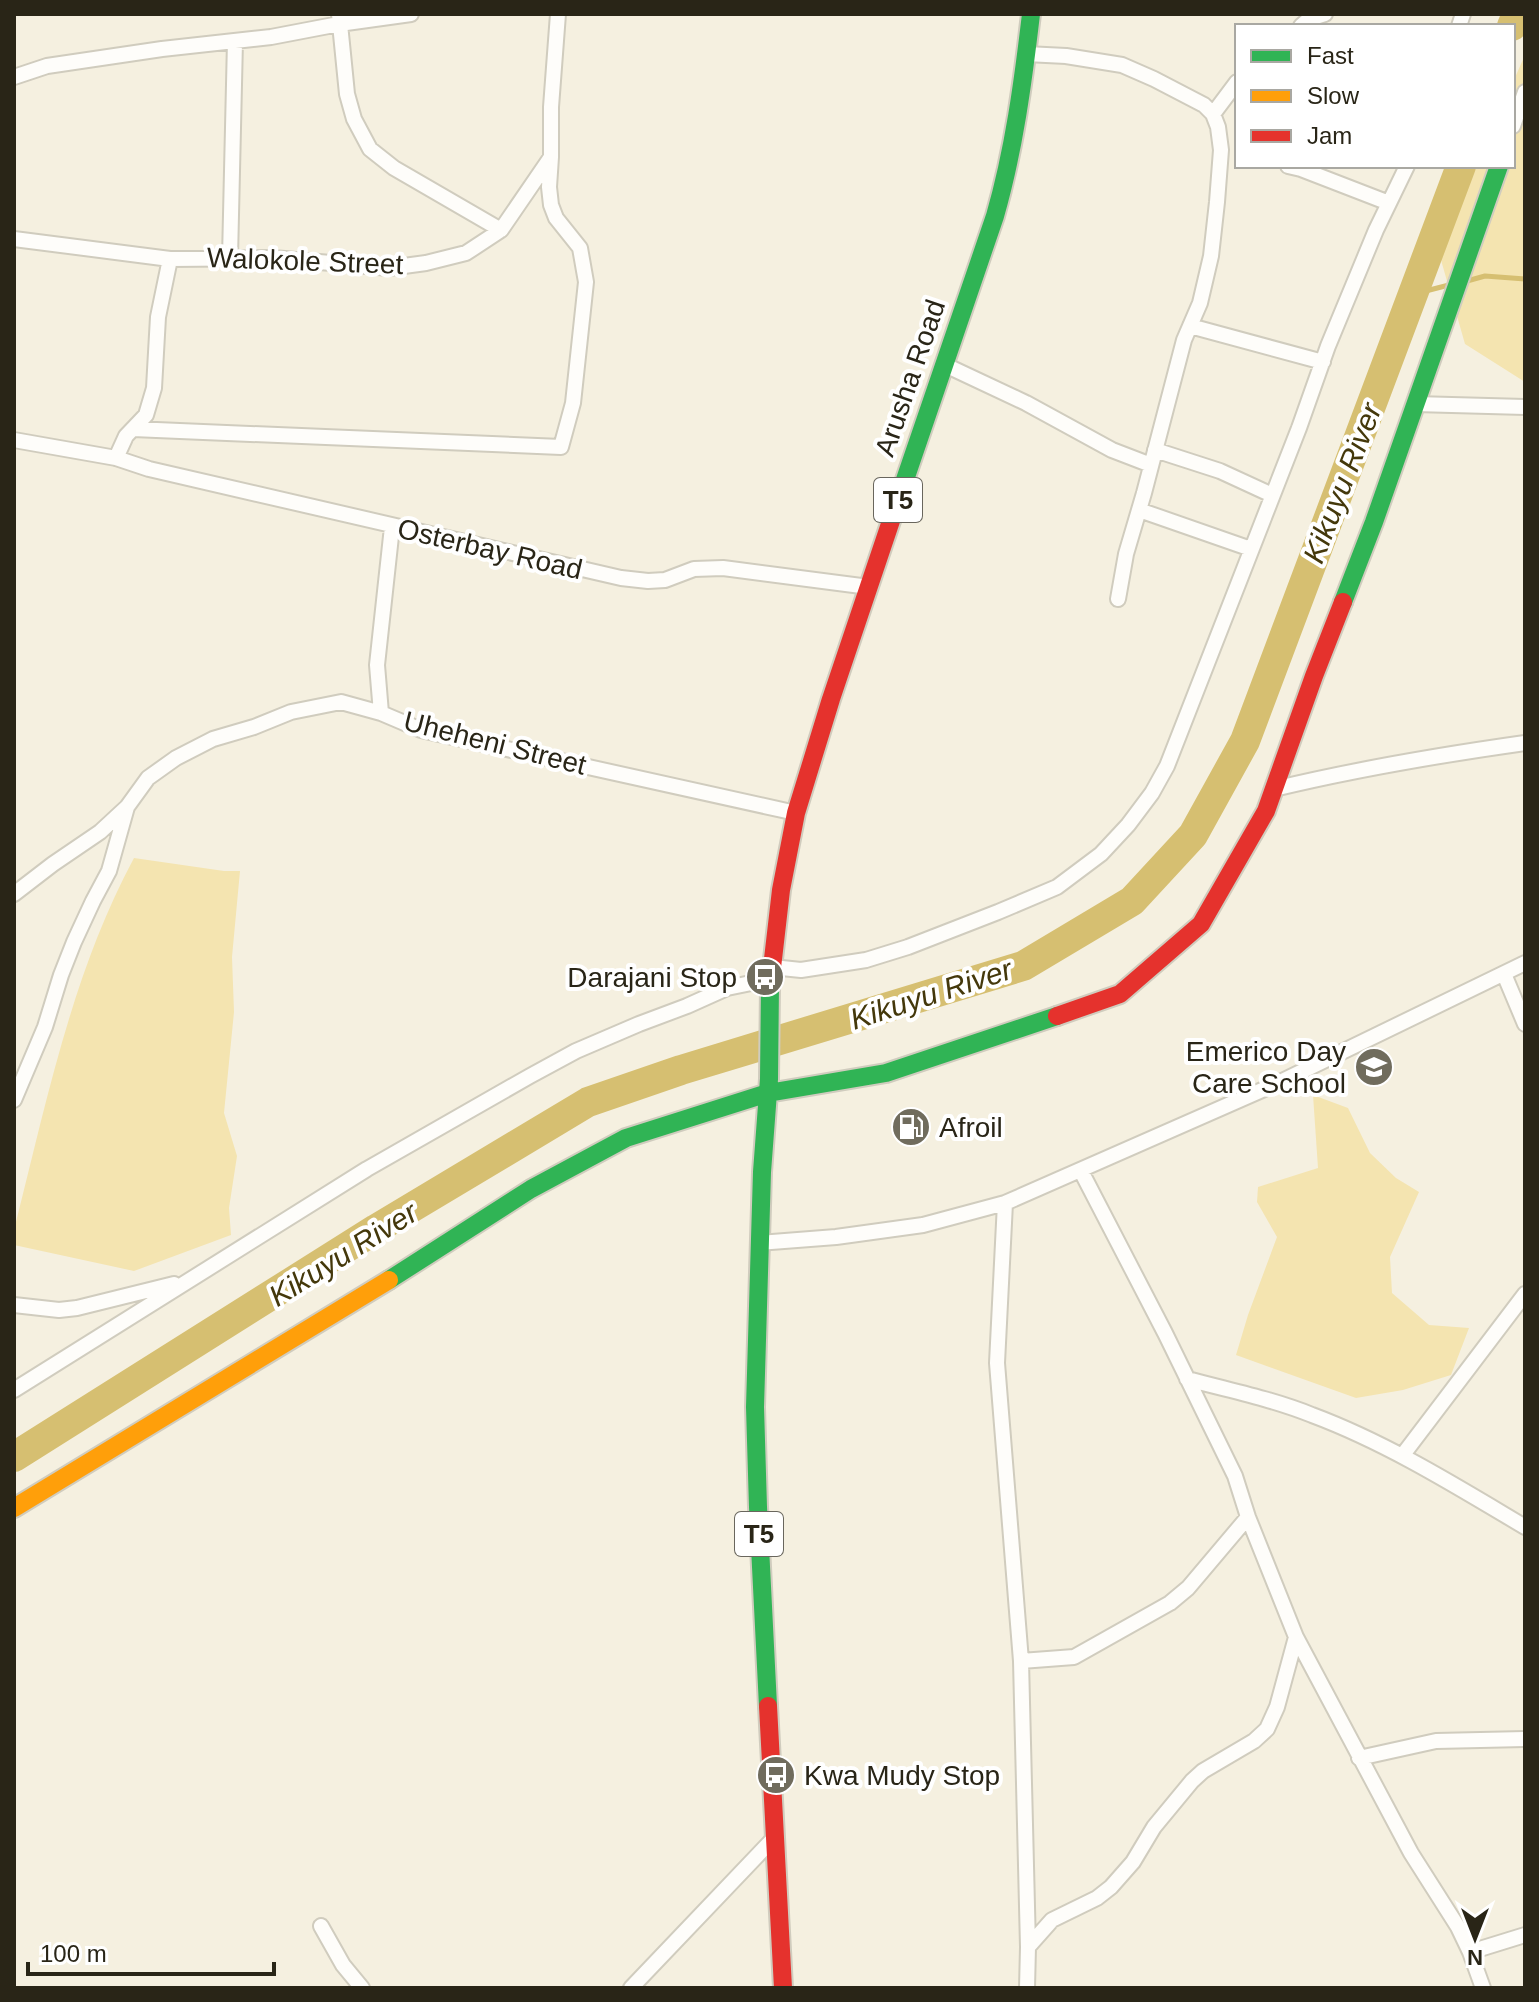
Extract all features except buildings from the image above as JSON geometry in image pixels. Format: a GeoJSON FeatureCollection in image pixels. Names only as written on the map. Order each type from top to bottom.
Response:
{"type":"FeatureCollection","features":[{"type":"Feature","properties":{"kind":"main road","name":"Arusha Road"},"geometry":{"type":"LineString","coordinates":[[771,978],[781,890],[796,813],[943,364],[995,216],[1007,174],[1020,105],[1031,14]]}},
{"type":"Feature","properties":{"kind":"main road"},"geometry":{"type":"LineString","coordinates":[[14,1508],[411,1266],[531,1189],[626,1138],[768,1086],[886,1073],[1120,994],[1201,924],[1266,811],[1374,522],[1498,168]]}},
{"type":"Feature","properties":{"kind":"main road","name":"T5"},"geometry":{"type":"LineString","coordinates":[[771,978],[755,1407],[783,1988]]}},
{"type":"Feature","properties":{"kind":"street"},"geometry":{"type":"LineString","coordinates":[[14,77],[47,66],[235,41],[339,19],[411,14]]}},
{"type":"Feature","properties":{"kind":"street"},"geometry":{"type":"LineString","coordinates":[[133,429],[561,447],[573,403],[586,282],[580,248],[556,218],[549,187],[558,14]]}},
{"type":"Feature","properties":{"kind":"street"},"geometry":{"type":"LineString","coordinates":[[1303,24],[1325,14]]}},
{"type":"Feature","properties":{"kind":"street"},"geometry":{"type":"LineString","coordinates":[[339,19],[347,94],[354,119],[370,149],[394,168],[501,230]]}},
{"type":"Feature","properties":{"kind":"street"},"geometry":{"type":"LineString","coordinates":[[230,258],[235,41]]}},
{"type":"Feature","properties":{"kind":"street"},"geometry":{"type":"LineString","coordinates":[[1026,54],[1066,56],[1122,65],[1204,105],[1213,114],[1218,127],[1221,150],[1211,256],[1200,303],[1184,340],[1126,554],[1118,599]]}},
{"type":"Feature","properties":{"kind":"street"},"geometry":{"type":"LineString","coordinates":[[1213,114],[1235,85]]}},
{"type":"Feature","properties":{"kind":"street"},"geometry":{"type":"LineString","coordinates":[[1515,120],[1525,92]]}},
{"type":"Feature","properties":{"kind":"street"},"geometry":{"type":"LineString","coordinates":[[1221,150],[1235,154]]}},
{"type":"Feature","properties":{"kind":"street","name":"Walokole Street"},"geometry":{"type":"LineString","coordinates":[[14,239],[170,259],[273,258],[389,268],[426,263],[466,253],[501,230],[551,157]]}},
{"type":"Feature","properties":{"kind":"street"},"geometry":{"type":"LineString","coordinates":[[1297,168],[1389,203]]}},
{"type":"Feature","properties":{"kind":"street"},"geometry":{"type":"LineString","coordinates":[[14,1390],[367,1169],[576,1051],[727,988],[801,970],[866,960],[908,947],[1057,887],[1101,854],[1152,793],[1167,766],[1323,362],[1406,168]]}},
{"type":"Feature","properties":{"kind":"street"},"geometry":{"type":"LineString","coordinates":[[116,458],[126,436],[146,415],[154,388],[158,317],[170,259]]}},
{"type":"Feature","properties":{"kind":"street"},"geometry":{"type":"LineString","coordinates":[[1190,326],[1323,362]]}},
{"type":"Feature","properties":{"kind":"street"},"geometry":{"type":"LineString","coordinates":[[943,364],[1026,403],[1112,450],[1220,471],[1272,495]]}},
{"type":"Feature","properties":{"kind":"street"},"geometry":{"type":"LineString","coordinates":[[1415,404],[1525,407]]}},
{"type":"Feature","properties":{"kind":"street","name":"Osterbay Road"},"geometry":{"type":"LineString","coordinates":[[14,440],[116,458],[149,469],[392,527],[466,541],[621,578],[665,580],[694,569],[723,568],[869,587]]}},
{"type":"Feature","properties":{"kind":"street"},"geometry":{"type":"LineString","coordinates":[[1139,510],[1251,549]]}},
{"type":"Feature","properties":{"kind":"street"},"geometry":{"type":"LineString","coordinates":[[381,713],[377,665],[392,527]]}},
{"type":"Feature","properties":{"kind":"street","name":"Uheheni Street"},"geometry":{"type":"LineString","coordinates":[[14,894],[100,832],[127,807],[148,778],[176,758],[213,739],[291,712],[341,702],[381,713],[421,730],[796,813]]}},
{"type":"Feature","properties":{"kind":"street"},"geometry":{"type":"LineString","coordinates":[[1274,789],[1443,754],[1525,743]]}},
{"type":"Feature","properties":{"kind":"street"},"geometry":{"type":"LineString","coordinates":[[14,1100],[45,1027],[74,942],[109,871],[127,807]]}},
{"type":"Feature","properties":{"kind":"street"},"geometry":{"type":"LineString","coordinates":[[760,1243],[923,1225],[1005,1203],[1278,1083],[1525,963]]}},
{"type":"Feature","properties":{"kind":"street"},"geometry":{"type":"LineString","coordinates":[[1504,974],[1525,1024]]}},
{"type":"Feature","properties":{"kind":"street"},"geometry":{"type":"LineString","coordinates":[[1081,1171],[1235,1476],[1296,1637],[1411,1853],[1458,1927],[1483,1988]]}},
{"type":"Feature","properties":{"kind":"street"},"geometry":{"type":"LineString","coordinates":[[1005,1203],[997,1363],[1021,1661],[1027,1988]]}},
{"type":"Feature","properties":{"kind":"street"},"geometry":{"type":"LineString","coordinates":[[14,1305],[59,1310],[77,1308],[191,1279]]}},
{"type":"Feature","properties":{"kind":"street"},"geometry":{"type":"LineString","coordinates":[[1402,1456],[1525,1294]]}},
{"type":"Feature","properties":{"kind":"street"},"geometry":{"type":"LineString","coordinates":[[1187,1379],[1264,1399],[1350,1431],[1402,1456],[1525,1527]]}},
{"type":"Feature","properties":{"kind":"street"},"geometry":{"type":"LineString","coordinates":[[1021,1661],[1074,1657],[1170,1603],[1188,1588],[1248,1517]]}},
{"type":"Feature","properties":{"kind":"street"},"geometry":{"type":"LineString","coordinates":[[1028,1947],[1052,1920],[1097,1898],[1111,1887],[1192,1781],[1203,1771],[1254,1741],[1267,1729],[1277,1707],[1296,1637]]}},
{"type":"Feature","properties":{"kind":"street"},"geometry":{"type":"LineString","coordinates":[[1359,1758],[1436,1741],[1525,1739]]}},
{"type":"Feature","properties":{"kind":"street"},"geometry":{"type":"LineString","coordinates":[[631,1988],[774,1838]]}},
{"type":"Feature","properties":{"kind":"street"},"geometry":{"type":"LineString","coordinates":[[321,1926],[343,1965],[362,1988]]}},
{"type":"Feature","properties":{"kind":"street"},"geometry":{"type":"LineString","coordinates":[[1470,1952],[1525,1935]]}},
{"type":"Feature","properties":{"kind":"shaded area"},"geometry":{"type":"Polygon","coordinates":[[[1525,55],[1525,382],[1465,344],[1439,253],[1476,168],[1515,168],[1515,78],[1525,55]]]}},
{"type":"Feature","properties":{"kind":"shaded area"},"geometry":{"type":"Polygon","coordinates":[[[134,858],[240,871],[232,957],[234,1012],[224,1113],[237,1156],[229,1208],[231,1235],[134,1271],[14,1245],[14,1230],[77,993],[112,902],[134,858]]]}},
{"type":"Feature","properties":{"kind":"shaded area"},"geometry":{"type":"Polygon","coordinates":[[[1313,1095],[1348,1108],[1370,1153],[1396,1178],[1419,1192],[1390,1257],[1392,1293],[1429,1325],[1469,1328],[1451,1375],[1403,1390],[1356,1398],[1236,1355],[1277,1237],[1257,1202],[1258,1187],[1318,1168],[1313,1095]]]}},
{"type":"Feature","properties":{"kind":"waterway","name":"Kikuyu River"},"geometry":{"type":"LineString","coordinates":[[1513,24],[1517,14]]}},
{"type":"Feature","properties":{"kind":"waterway","name":"Kikuyu River"},"geometry":{"type":"LineString","coordinates":[[14,1457],[376,1229],[588,1102],[681,1070],[1023,966],[1132,901],[1193,835],[1245,741],[1460,168]]}},
{"type":"Feature","properties":{"kind":"waterway"},"geometry":{"type":"LineString","coordinates":[[1467,281],[1485,276],[1525,279]]}},
{"type":"Feature","properties":{"kind":"waterway"},"geometry":{"type":"LineString","coordinates":[[1414,294],[1449,285]]}},
{"type":"Feature","properties":{"kind":"traffic: fast"},"geometry":{"type":"LineString","coordinates":[[895,509],[1002,191],[1013,141],[1031,14]]}},
{"type":"Feature","properties":{"kind":"traffic: fast"},"geometry":{"type":"LineString","coordinates":[[1343,602],[1498,168]]}},
{"type":"Feature","properties":{"kind":"traffic: fast"},"geometry":{"type":"LineString","coordinates":[[768,1706],[755,1407],[770,985]]}},
{"type":"Feature","properties":{"kind":"traffic: fast"},"geometry":{"type":"LineString","coordinates":[[389,1280],[531,1189],[626,1138],[768,1093],[886,1073],[1057,1016]]}},
{"type":"Feature","properties":{"kind":"traffic: slow"},"geometry":{"type":"LineString","coordinates":[[14,1508],[389,1280]]}},
{"type":"Feature","properties":{"kind":"traffic: jam"},"geometry":{"type":"LineString","coordinates":[[770,985],[781,890],[796,813],[895,509]]}},
{"type":"Feature","properties":{"kind":"traffic: jam"},"geometry":{"type":"LineString","coordinates":[[1057,1016],[1120,994],[1201,924],[1266,811],[1343,602]]}},
{"type":"Feature","properties":{"kind":"traffic: jam"},"geometry":{"type":"LineString","coordinates":[[768,1706],[783,1988]]}},
{"type":"Feature","properties":{"kind":"place","name":"Darajani Stop"},"geometry":{"type":"Point","coordinates":[765,977]}},
{"type":"Feature","properties":{"kind":"place","name":"Emerico Day Care School"},"geometry":{"type":"Point","coordinates":[1374,1067]}},
{"type":"Feature","properties":{"kind":"place","name":"Afroil"},"geometry":{"type":"Point","coordinates":[911,1127]}},
{"type":"Feature","properties":{"kind":"place","name":"Kwa Mudy Stop"},"geometry":{"type":"Point","coordinates":[776,1775]}}]}
